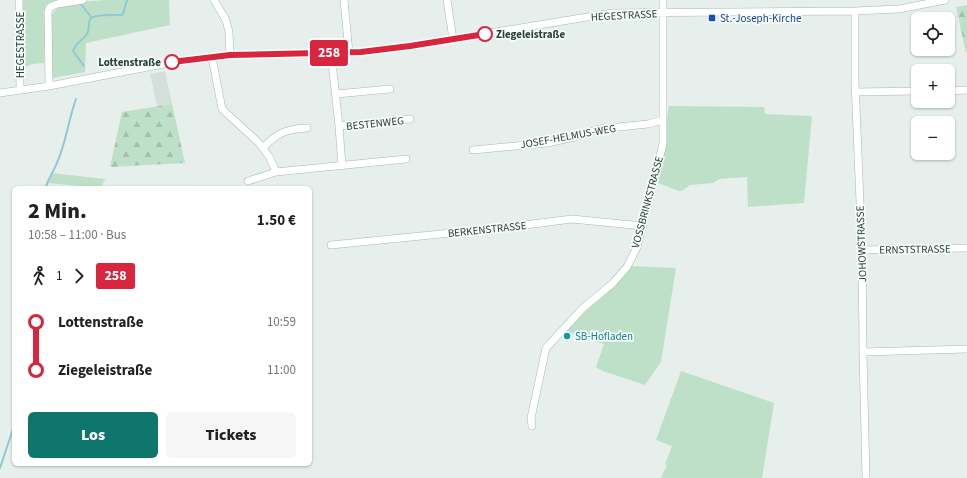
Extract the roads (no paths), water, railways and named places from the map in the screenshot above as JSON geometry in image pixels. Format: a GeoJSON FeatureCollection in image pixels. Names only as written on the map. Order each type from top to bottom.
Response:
{"type":"FeatureCollection","features":[{"type":"Feature","properties":{"kind":"street","name":"HEGESTRASSE"},"geometry":{"type":"LineString","coordinates":[[19,0],[20,90]]}},
{"type":"Feature","properties":{"kind":"street"},"geometry":{"type":"LineString","coordinates":[[49,86],[48,11],[50,7],[57,4],[82,0]]}},
{"type":"Feature","properties":{"kind":"street"},"geometry":{"type":"LineString","coordinates":[[214,0],[226,20],[229,32],[230,55]]}},
{"type":"Feature","properties":{"kind":"street"},"geometry":{"type":"LineString","coordinates":[[344,0],[349,53]]}},
{"type":"Feature","properties":{"kind":"street"},"geometry":{"type":"LineString","coordinates":[[447,0],[453,39]]}},
{"type":"Feature","properties":{"kind":"street"},"geometry":{"type":"LineString","coordinates":[[663,0],[663,13]]}},
{"type":"Feature","properties":{"kind":"street","name":"HEGESTRASSE"},"geometry":{"type":"LineString","coordinates":[[0,93],[49,86],[166,63],[230,55],[349,53],[410,46],[612,13],[855,11],[899,9],[945,0]]}},
{"type":"Feature","properties":{"kind":"street","name":"JOHOWSTRASSE"},"geometry":{"type":"LineString","coordinates":[[855,11],[856,92],[862,250],[866,478]]}},
{"type":"Feature","properties":{"kind":"street","name":"VOSSBRINKSTRASSE"},"geometry":{"type":"LineString","coordinates":[[532,426],[531,418],[546,348],[583,308],[613,283],[627,267],[637,247],[662,144],[663,13]]}},
{"type":"Feature","properties":{"kind":"street","name":"BESTENWEG"},"geometry":{"type":"LineString","coordinates":[[331,53],[342,166]]}},
{"type":"Feature","properties":{"kind":"street"},"geometry":{"type":"LineString","coordinates":[[212,57],[222,109],[261,146],[276,172]]}},
{"type":"Feature","properties":{"kind":"street"},"geometry":{"type":"LineString","coordinates":[[336,94],[390,90]]}},
{"type":"Feature","properties":{"kind":"street"},"geometry":{"type":"LineString","coordinates":[[955,91],[967,90]]}},
{"type":"Feature","properties":{"kind":"street"},"geometry":{"type":"LineString","coordinates":[[856,92],[911,91]]}},
{"type":"Feature","properties":{"kind":"street","name":"BESTENWEG"},"geometry":{"type":"LineString","coordinates":[[339,126],[410,119]]}},
{"type":"Feature","properties":{"kind":"street","name":"JOSEF-HELMUS-WEG"},"geometry":{"type":"LineString","coordinates":[[473,150],[547,142],[575,137],[599,129],[648,124],[663,120]]}},
{"type":"Feature","properties":{"kind":"street"},"geometry":{"type":"LineString","coordinates":[[261,146],[284,131],[296,128],[307,128]]}},
{"type":"Feature","properties":{"kind":"street"},"geometry":{"type":"LineString","coordinates":[[248,181],[276,172],[406,159]]}},
{"type":"Feature","properties":{"kind":"street","name":"BERKENSTRASSE"},"geometry":{"type":"LineString","coordinates":[[330,245],[501,228],[572,219],[643,226]]}},
{"type":"Feature","properties":{"kind":"street","name":"ERNSTSTRASSE"},"geometry":{"type":"LineString","coordinates":[[862,250],[967,248]]}},
{"type":"Feature","properties":{"kind":"street"},"geometry":{"type":"LineString","coordinates":[[863,352],[967,349]]}},
{"type":"Feature","properties":{"kind":"waterway"},"geometry":{"type":"LineString","coordinates":[[84,66],[73,51],[75,46],[87,34],[90,19],[95,16],[123,14],[127,0]]}},
{"type":"Feature","properties":{"kind":"waterway"},"geometry":{"type":"LineString","coordinates":[[81,4],[91,17]]}},
{"type":"Feature","properties":{"kind":"waterway"},"geometry":{"type":"LineString","coordinates":[[47,186],[62,149],[76,99]]}},
{"type":"Feature","properties":{"kind":"waterway"},"geometry":{"type":"LineString","coordinates":[[0,468],[12,432]]}},
{"type":"Feature","properties":{"kind":"place","name":"St.-Joseph-Kirche"},"geometry":{"type":"Point","coordinates":[712,18]}},
{"type":"Feature","properties":{"kind":"place","name":"Ziegeleistraße"},"geometry":{"type":"Point","coordinates":[485,34]}},
{"type":"Feature","properties":{"kind":"place","name":"Lottenstraße"},"geometry":{"type":"Point","coordinates":[172,62]}},
{"type":"Feature","properties":{"kind":"place","name":"SB-Hofladen"},"geometry":{"type":"Point","coordinates":[567,336]}}]}
